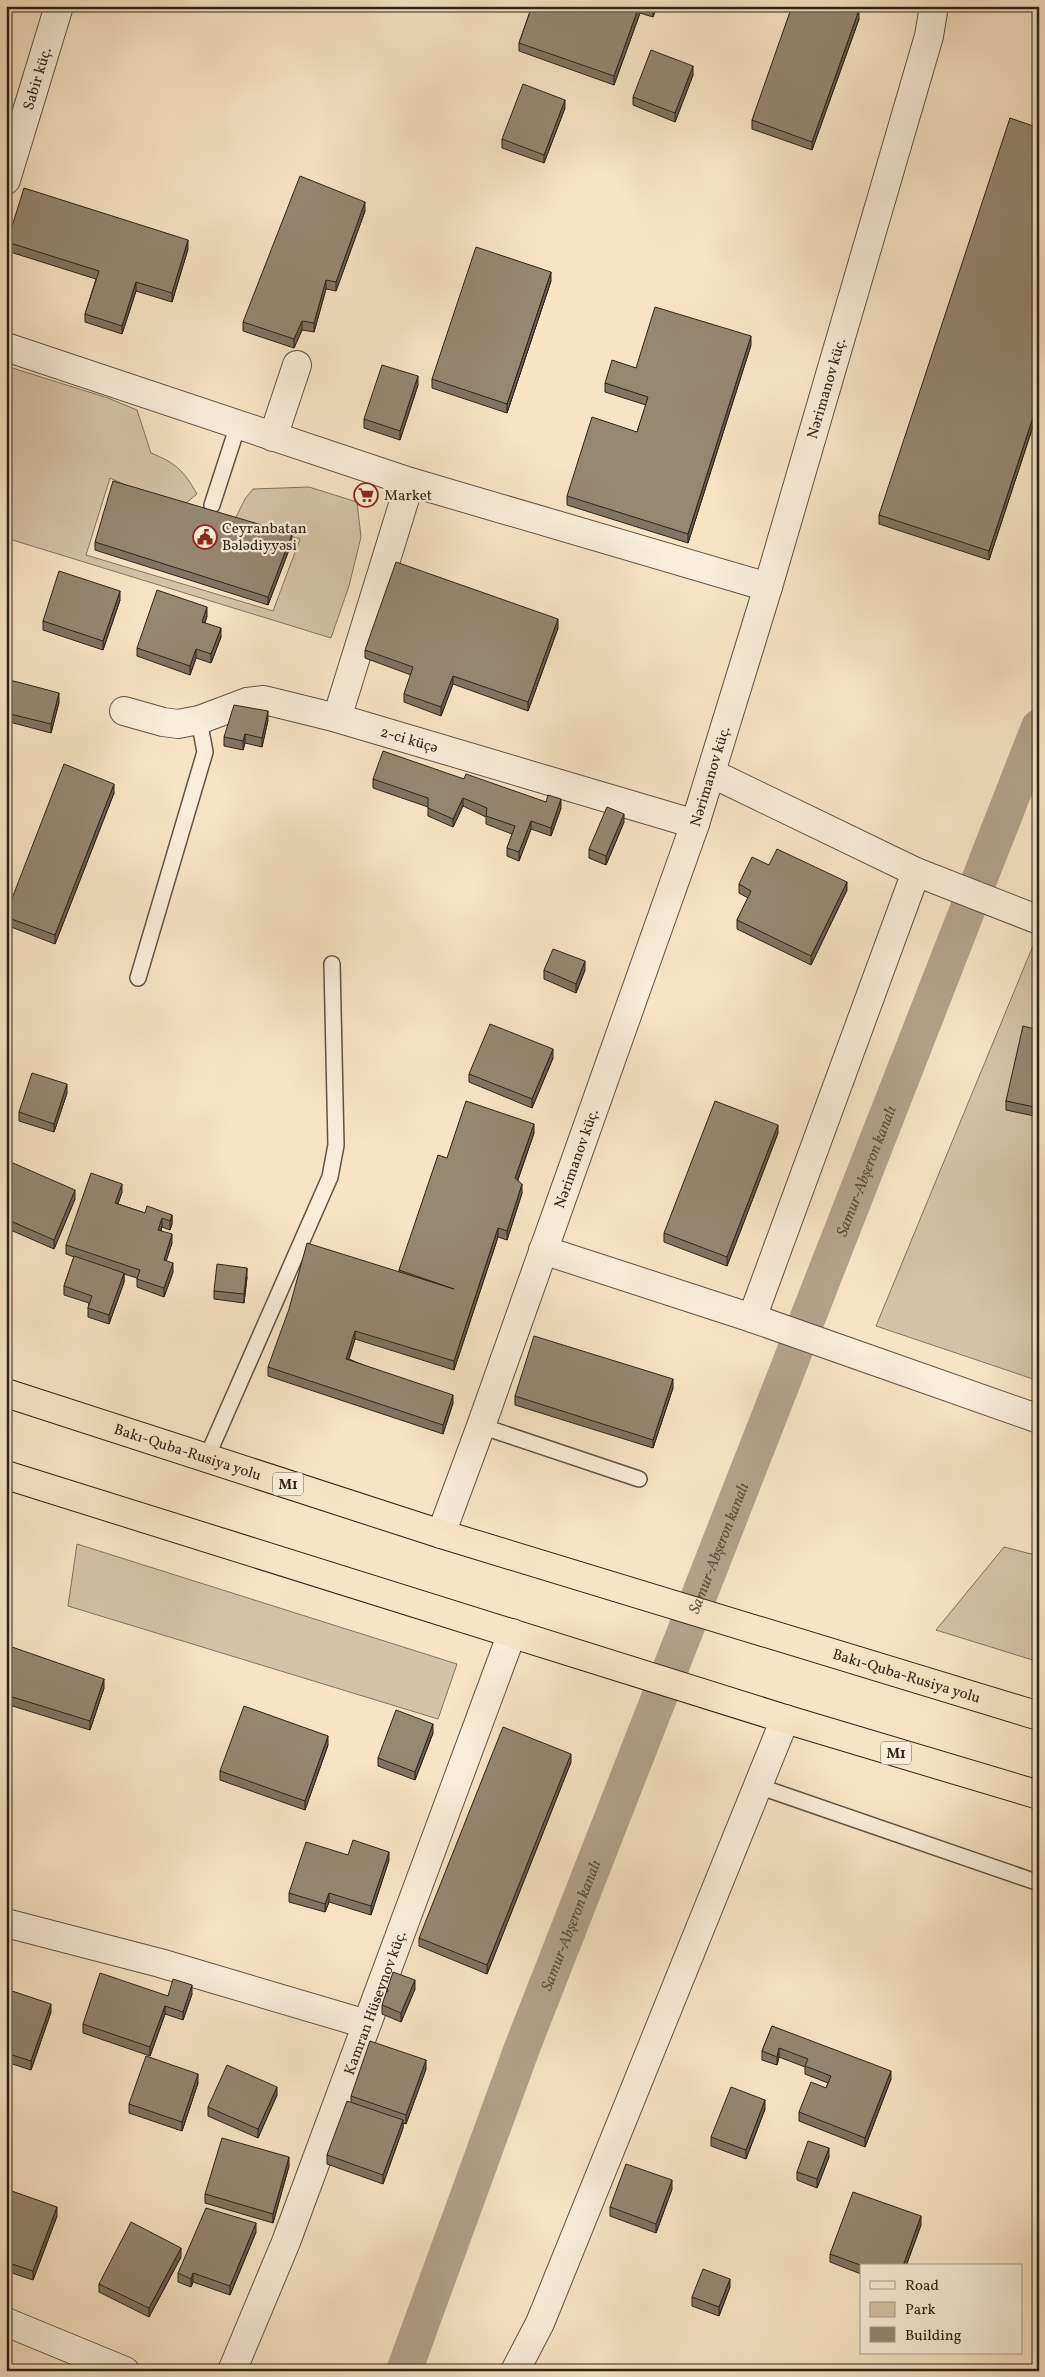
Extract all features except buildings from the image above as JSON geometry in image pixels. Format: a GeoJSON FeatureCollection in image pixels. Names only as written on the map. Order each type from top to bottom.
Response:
{"type":"FeatureCollection","features":[{"type":"Feature","properties":{"kind":"highway","name":"Bakı-Quba-Rusiya yolu"},"geometry":{"type":"LineString","coordinates":[[6,1393],[441,1534],[774,1637],[1039,1716]]}},
{"type":"Feature","properties":{"kind":"highway"},"geometry":{"type":"LineString","coordinates":[[6,1475],[512,1633]]}},
{"type":"Feature","properties":{"kind":"highway","name":"M1"},"geometry":{"type":"LineString","coordinates":[[512,1633],[785,1719],[1039,1795]]}},
{"type":"Feature","properties":{"kind":"street","name":"Sabir küç."},"geometry":{"type":"LineString","coordinates":[[6,180],[59,6]]}},
{"type":"Feature","properties":{"kind":"street","name":"Nərimanov küç."},"geometry":{"type":"LineString","coordinates":[[441,1534],[695,824],[768,587],[929,36],[934,6]]}},
{"type":"Feature","properties":{"kind":"street"},"geometry":{"type":"LineString","coordinates":[[6,347],[410,482],[768,587]]}},
{"type":"Feature","properties":{"kind":"street"},"geometry":{"type":"LineString","coordinates":[[273,437],[297,365]]}},
{"type":"Feature","properties":{"kind":"street"},"geometry":{"type":"LineString","coordinates":[[337,718],[410,482]]}},
{"type":"Feature","properties":{"kind":"street","name":"2-ci küçə"},"geometry":{"type":"LineString","coordinates":[[124,710],[162,722],[178,724],[199,720],[248,702],[264,700],[337,718],[695,824]]}},
{"type":"Feature","properties":{"kind":"street"},"geometry":{"type":"LineString","coordinates":[[711,773],[916,872],[1035,919]]}},
{"type":"Feature","properties":{"kind":"street"},"geometry":{"type":"LineString","coordinates":[[757,1320],[916,872]]}},
{"type":"Feature","properties":{"kind":"street"},"geometry":{"type":"LineString","coordinates":[[543,1250],[757,1320],[1039,1419]]}},
{"type":"Feature","properties":{"kind":"street","name":"Kamran Hüseynov küç."},"geometry":{"type":"LineString","coordinates":[[232,2371],[286,2242],[512,1633]]}},
{"type":"Feature","properties":{"kind":"street"},"geometry":{"type":"LineString","coordinates":[[516,2371],[540,2323],[785,1719]]}},
{"type":"Feature","properties":{"kind":"street"},"geometry":{"type":"LineString","coordinates":[[6,1923],[160,1963],[366,2024]]}},
{"type":"Feature","properties":{"kind":"street"},"geometry":{"type":"LineString","coordinates":[[6,2322],[125,2371]]}},
{"type":"Feature","properties":{"kind":"lane"},"geometry":{"type":"LineString","coordinates":[[212,506],[238,425]]}},
{"type":"Feature","properties":{"kind":"lane"},"geometry":{"type":"LineString","coordinates":[[138,978],[205,752],[199,720]]}},
{"type":"Feature","properties":{"kind":"lane"},"geometry":{"type":"LineString","coordinates":[[207,1457],[330,1177],[336,1145],[332,964]]}},
{"type":"Feature","properties":{"kind":"lane"},"geometry":{"type":"LineString","coordinates":[[481,1426],[639,1479]]}},
{"type":"Feature","properties":{"kind":"lane"},"geometry":{"type":"LineString","coordinates":[[758,1786],[1039,1883]]}},
{"type":"Feature","properties":{"kind":"green space"},"geometry":{"type":"Polygon","coordinates":[[[6,366],[108,398],[137,410],[151,453],[173,464],[188,479],[197,494],[186,503],[143,493],[110,478],[86,555],[273,611],[300,539],[235,519],[245,499],[253,489],[309,487],[357,502],[361,537],[349,586],[331,638],[6,538],[6,366]]]}},
{"type":"Feature","properties":{"kind":"green space"},"geometry":{"type":"Polygon","coordinates":[[[1035,941],[1039,943],[1039,1381],[876,1326],[1035,941]]]}},
{"type":"Feature","properties":{"kind":"green space"},"geometry":{"type":"Polygon","coordinates":[[[77,1544],[457,1664],[438,1719],[68,1606],[77,1544]]]}},
{"type":"Feature","properties":{"kind":"green space"},"geometry":{"type":"Polygon","coordinates":[[[1004,1547],[1039,1556],[1039,1662],[936,1630],[1004,1547]]]}},
{"type":"Feature","properties":{"kind":"waterway","name":"Samur-Abşeron kanalı"},"geometry":{"type":"LineString","coordinates":[[404,2371],[522,2048],[1039,727]]}},
{"type":"Feature","properties":{"kind":"place","name":"Market"},"geometry":{"type":"Point","coordinates":[366,495]}},
{"type":"Feature","properties":{"kind":"place","name":"Ceyranbatan Bələdiyyəsi"},"geometry":{"type":"Point","coordinates":[205,537]}}]}
